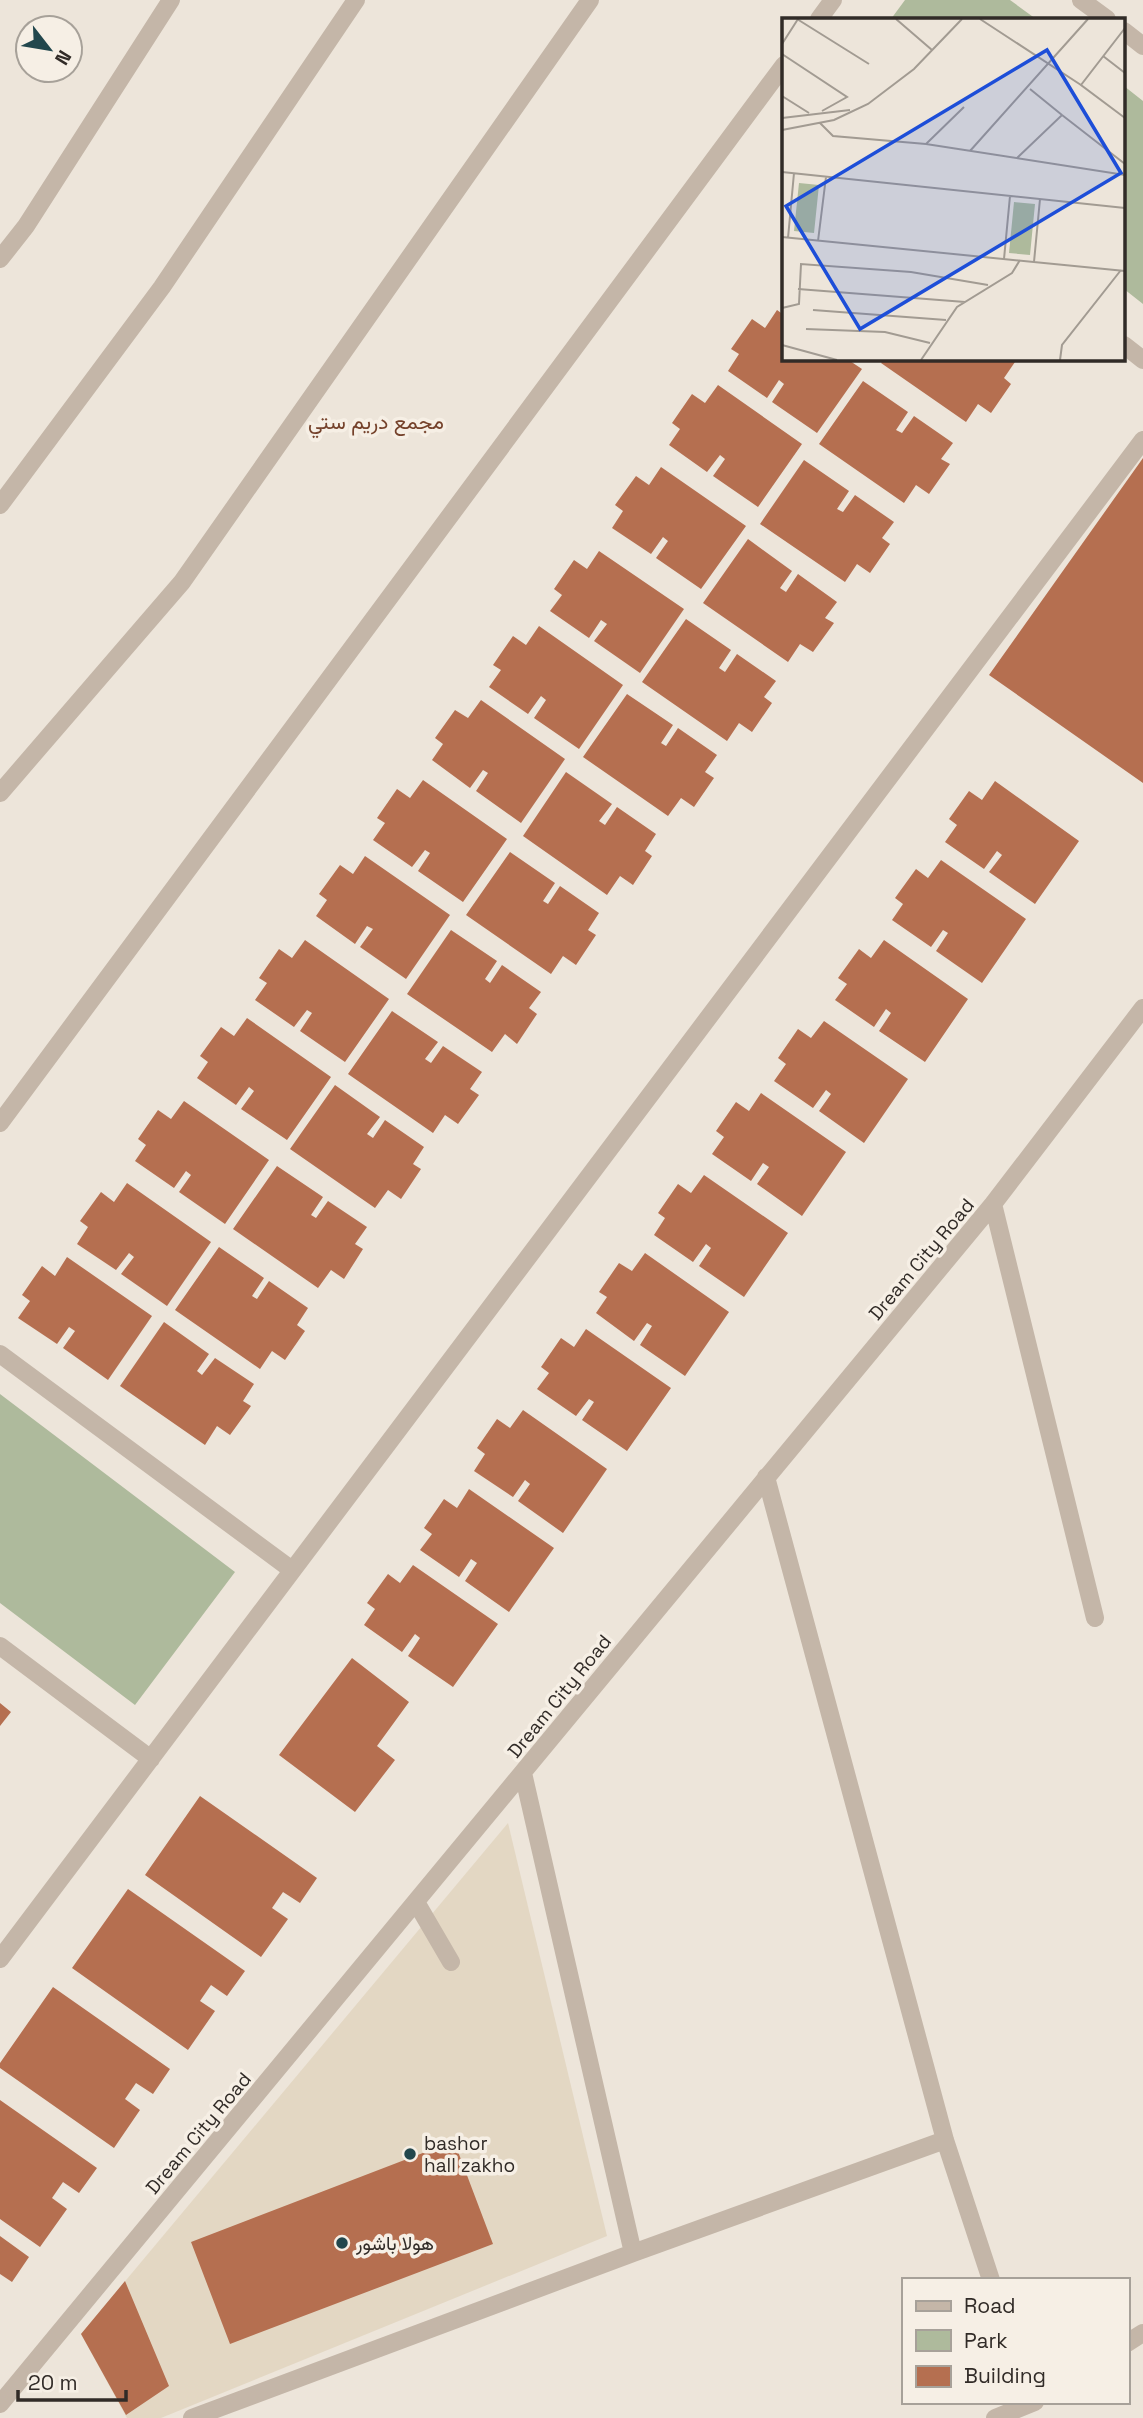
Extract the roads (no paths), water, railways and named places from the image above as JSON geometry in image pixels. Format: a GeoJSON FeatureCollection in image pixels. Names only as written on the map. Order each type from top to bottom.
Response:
{"type":"FeatureCollection","features":[{"type":"Feature","properties":{"kind":"street"},"geometry":{"type":"LineString","coordinates":[[0,258],[26,226],[171,0]]}},
{"type":"Feature","properties":{"kind":"street"},"geometry":{"type":"LineString","coordinates":[[0,505],[162,287],[356,0]]}},
{"type":"Feature","properties":{"kind":"street"},"geometry":{"type":"LineString","coordinates":[[0,793],[181,582],[590,0]]}},
{"type":"Feature","properties":{"kind":"street"},"geometry":{"type":"LineString","coordinates":[[820,18],[833,0]]}},
{"type":"Feature","properties":{"kind":"street"},"geometry":{"type":"LineString","coordinates":[[1081,0],[1106,18]]}},
{"type":"Feature","properties":{"kind":"street"},"geometry":{"type":"LineString","coordinates":[[1126,33],[1143,46]]}},
{"type":"Feature","properties":{"kind":"street"},"geometry":{"type":"LineString","coordinates":[[0,1123],[781,75]]}},
{"type":"Feature","properties":{"kind":"street"},"geometry":{"type":"LineString","coordinates":[[1126,347],[1143,360]]}},
{"type":"Feature","properties":{"kind":"street"},"geometry":{"type":"LineString","coordinates":[[0,1959],[1143,440]]}},
{"type":"Feature","properties":{"kind":"street","name":"Dream City Road"},"geometry":{"type":"LineString","coordinates":[[0,2404],[993,1204],[1143,1008]]}},
{"type":"Feature","properties":{"kind":"street"},"geometry":{"type":"LineString","coordinates":[[993,1204],[1095,1618]]}},
{"type":"Feature","properties":{"kind":"street"},"geometry":{"type":"LineString","coordinates":[[0,1354],[292,1570]]}},
{"type":"Feature","properties":{"kind":"street"},"geometry":{"type":"LineString","coordinates":[[766,1477],[945,2140],[989,2278]]}},
{"type":"Feature","properties":{"kind":"street"},"geometry":{"type":"LineString","coordinates":[[0,1646],[151,1759]]}},
{"type":"Feature","properties":{"kind":"street"},"geometry":{"type":"LineString","coordinates":[[523,1773],[633,2253]]}},
{"type":"Feature","properties":{"kind":"street"},"geometry":{"type":"LineString","coordinates":[[416,1902],[451,1962]]}},
{"type":"Feature","properties":{"kind":"street"},"geometry":{"type":"LineString","coordinates":[[192,2418],[945,2140]]}},
{"type":"Feature","properties":{"kind":"street"},"geometry":{"type":"LineString","coordinates":[[995,2418],[1035,2406]]}},
{"type":"Feature","properties":{"kind":"place","name":"bashor hall zakho"},"geometry":{"type":"Point","coordinates":[410,2154]}},
{"type":"Feature","properties":{"kind":"place","name":"هولا باشور"},"geometry":{"type":"Point","coordinates":[342,2243]}},
{"type":"Feature","properties":{"kind":"district","name":"مجمع دريم ستي"},"geometry":{"type":"Point","coordinates":[376,422]}}]}
